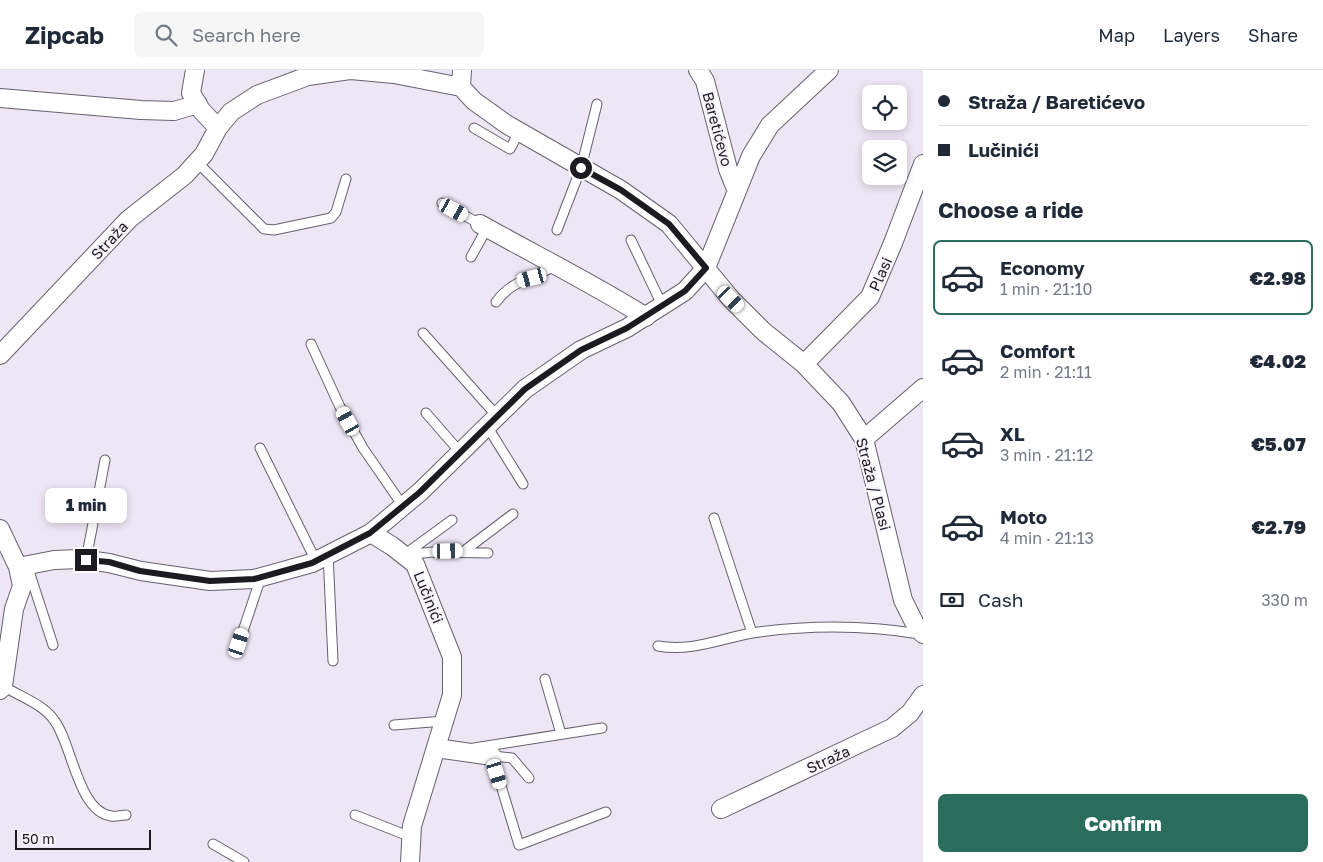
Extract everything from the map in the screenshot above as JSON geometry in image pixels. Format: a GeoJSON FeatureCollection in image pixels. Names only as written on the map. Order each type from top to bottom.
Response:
{"type":"FeatureCollection","features":[{"type":"Feature","properties":{"kind":"street"},"geometry":{"type":"LineString","coordinates":[[196,70],[191,93],[218,128]]}},
{"type":"Feature","properties":{"kind":"street","name":"Straža"},"geometry":{"type":"LineString","coordinates":[[0,355],[129,219],[184,175],[197,162],[204,154],[218,128],[231,112],[257,95],[307,73],[351,70],[461,78]]}},
{"type":"Feature","properties":{"kind":"street","name":"Baretićevo"},"geometry":{"type":"LineString","coordinates":[[698,70],[705,81],[728,169],[736,189]]}},
{"type":"Feature","properties":{"kind":"street","name":"Baretićevo"},"geometry":{"type":"LineString","coordinates":[[706,268],[750,156],[770,126],[829,70]]}},
{"type":"Feature","properties":{"kind":"street","name":"Straža / Plasi"},"geometry":{"type":"LineString","coordinates":[[461,78],[474,101],[519,132],[621,190],[669,224],[731,299],[763,331],[804,364],[841,403],[864,439],[903,600],[916,626],[923,634]]}},
{"type":"Feature","properties":{"kind":"street"},"geometry":{"type":"LineString","coordinates":[[0,98],[141,110],[174,110],[198,104]]}},
{"type":"Feature","properties":{"kind":"street","name":"Plasi"},"geometry":{"type":"LineString","coordinates":[[804,364],[870,297],[894,243],[923,164]]}},
{"type":"Feature","properties":{"kind":"street"},"geometry":{"type":"LineString","coordinates":[[483,226],[646,316]]}},
{"type":"Feature","properties":{"kind":"street"},"geometry":{"type":"LineString","coordinates":[[23,566],[54,560],[86,560],[109,562],[140,571],[210,581],[261,577],[322,558],[370,533],[402,506],[525,389],[581,350],[646,316],[685,291],[706,268]]}},
{"type":"Feature","properties":{"kind":"street"},"geometry":{"type":"LineString","coordinates":[[864,439],[923,388]]}},
{"type":"Feature","properties":{"kind":"street"},"geometry":{"type":"LineString","coordinates":[[0,530],[23,566],[22,586],[14,609],[1,688]]}},
{"type":"Feature","properties":{"kind":"street","name":"Lučinići"},"geometry":{"type":"LineString","coordinates":[[370,533],[415,564],[452,657],[452,695],[412,826],[410,862]]}},
{"type":"Feature","properties":{"kind":"street","name":"Straža"},"geometry":{"type":"LineString","coordinates":[[721,808],[892,728],[910,713],[923,695]]}},
{"type":"Feature","properties":{"kind":"street"},"geometry":{"type":"LineString","coordinates":[[436,748],[492,756]]}},
{"type":"Feature","properties":{"kind":"lane"},"geometry":{"type":"LineString","coordinates":[[557,230],[581,168],[597,104]]}},
{"type":"Feature","properties":{"kind":"lane"},"geometry":{"type":"LineString","coordinates":[[474,128],[510,149],[519,132]]}},
{"type":"Feature","properties":{"kind":"lane"},"geometry":{"type":"LineString","coordinates":[[197,162],[264,229],[274,230],[331,218],[336,212],[346,179]]}},
{"type":"Feature","properties":{"kind":"lane"},"geometry":{"type":"LineString","coordinates":[[442,203],[483,226],[471,257]]}},
{"type":"Feature","properties":{"kind":"lane"},"geometry":{"type":"LineString","coordinates":[[631,240],[662,305]]}},
{"type":"Feature","properties":{"kind":"lane"},"geometry":{"type":"LineString","coordinates":[[496,302],[505,290],[518,281],[540,275],[554,266]]}},
{"type":"Feature","properties":{"kind":"lane"},"geometry":{"type":"LineString","coordinates":[[423,333],[492,421],[523,484]]}},
{"type":"Feature","properties":{"kind":"lane"},"geometry":{"type":"LineString","coordinates":[[311,344],[340,407],[362,448],[402,506]]}},
{"type":"Feature","properties":{"kind":"lane"},"geometry":{"type":"LineString","coordinates":[[426,413],[460,452]]}},
{"type":"Feature","properties":{"kind":"lane"},"geometry":{"type":"LineString","coordinates":[[260,448],[322,558],[333,661]]}},
{"type":"Feature","properties":{"kind":"lane"},"geometry":{"type":"LineString","coordinates":[[86,560],[105,460]]}},
{"type":"Feature","properties":{"kind":"lane"},"geometry":{"type":"LineString","coordinates":[[464,551],[514,514]]}},
{"type":"Feature","properties":{"kind":"lane"},"geometry":{"type":"LineString","coordinates":[[714,518],[752,633]]}},
{"type":"Feature","properties":{"kind":"lane"},"geometry":{"type":"LineString","coordinates":[[404,555],[452,520]]}},
{"type":"Feature","properties":{"kind":"lane"},"geometry":{"type":"LineString","coordinates":[[404,555],[464,551],[488,553]]}},
{"type":"Feature","properties":{"kind":"lane"},"geometry":{"type":"LineString","coordinates":[[23,566],[54,645]]}},
{"type":"Feature","properties":{"kind":"lane"},"geometry":{"type":"LineString","coordinates":[[239,643],[261,577]]}},
{"type":"Feature","properties":{"kind":"lane"},"geometry":{"type":"LineString","coordinates":[[658,646],[675,649],[695,647],[752,633],[805,627],[887,629],[923,634]]}},
{"type":"Feature","properties":{"kind":"lane"},"geometry":{"type":"LineString","coordinates":[[545,679],[561,734]]}},
{"type":"Feature","properties":{"kind":"lane"},"geometry":{"type":"LineString","coordinates":[[1,688],[48,712],[56,722],[67,743],[86,798],[96,810],[110,816],[126,815]]}},
{"type":"Feature","properties":{"kind":"lane"},"geometry":{"type":"LineString","coordinates":[[394,725],[444,721]]}},
{"type":"Feature","properties":{"kind":"lane"},"geometry":{"type":"LineString","coordinates":[[459,750],[602,728]]}},
{"type":"Feature","properties":{"kind":"lane"},"geometry":{"type":"LineString","coordinates":[[528,778],[512,758],[492,756],[519,845],[606,812]]}},
{"type":"Feature","properties":{"kind":"lane"},"geometry":{"type":"LineString","coordinates":[[355,815],[411,836]]}},
{"type":"Feature","properties":{"kind":"lane"},"geometry":{"type":"LineString","coordinates":[[213,844],[244,862]]}},
{"type":"Feature","properties":{"kind":"route"},"geometry":{"type":"LineString","coordinates":[[86,560],[109,562],[140,571],[168,576],[210,581],[254,579],[312,563],[370,533],[420,492],[525,389],[581,350],[627,328],[685,291],[706,268],[669,224],[621,190],[581,168]]}}]}
